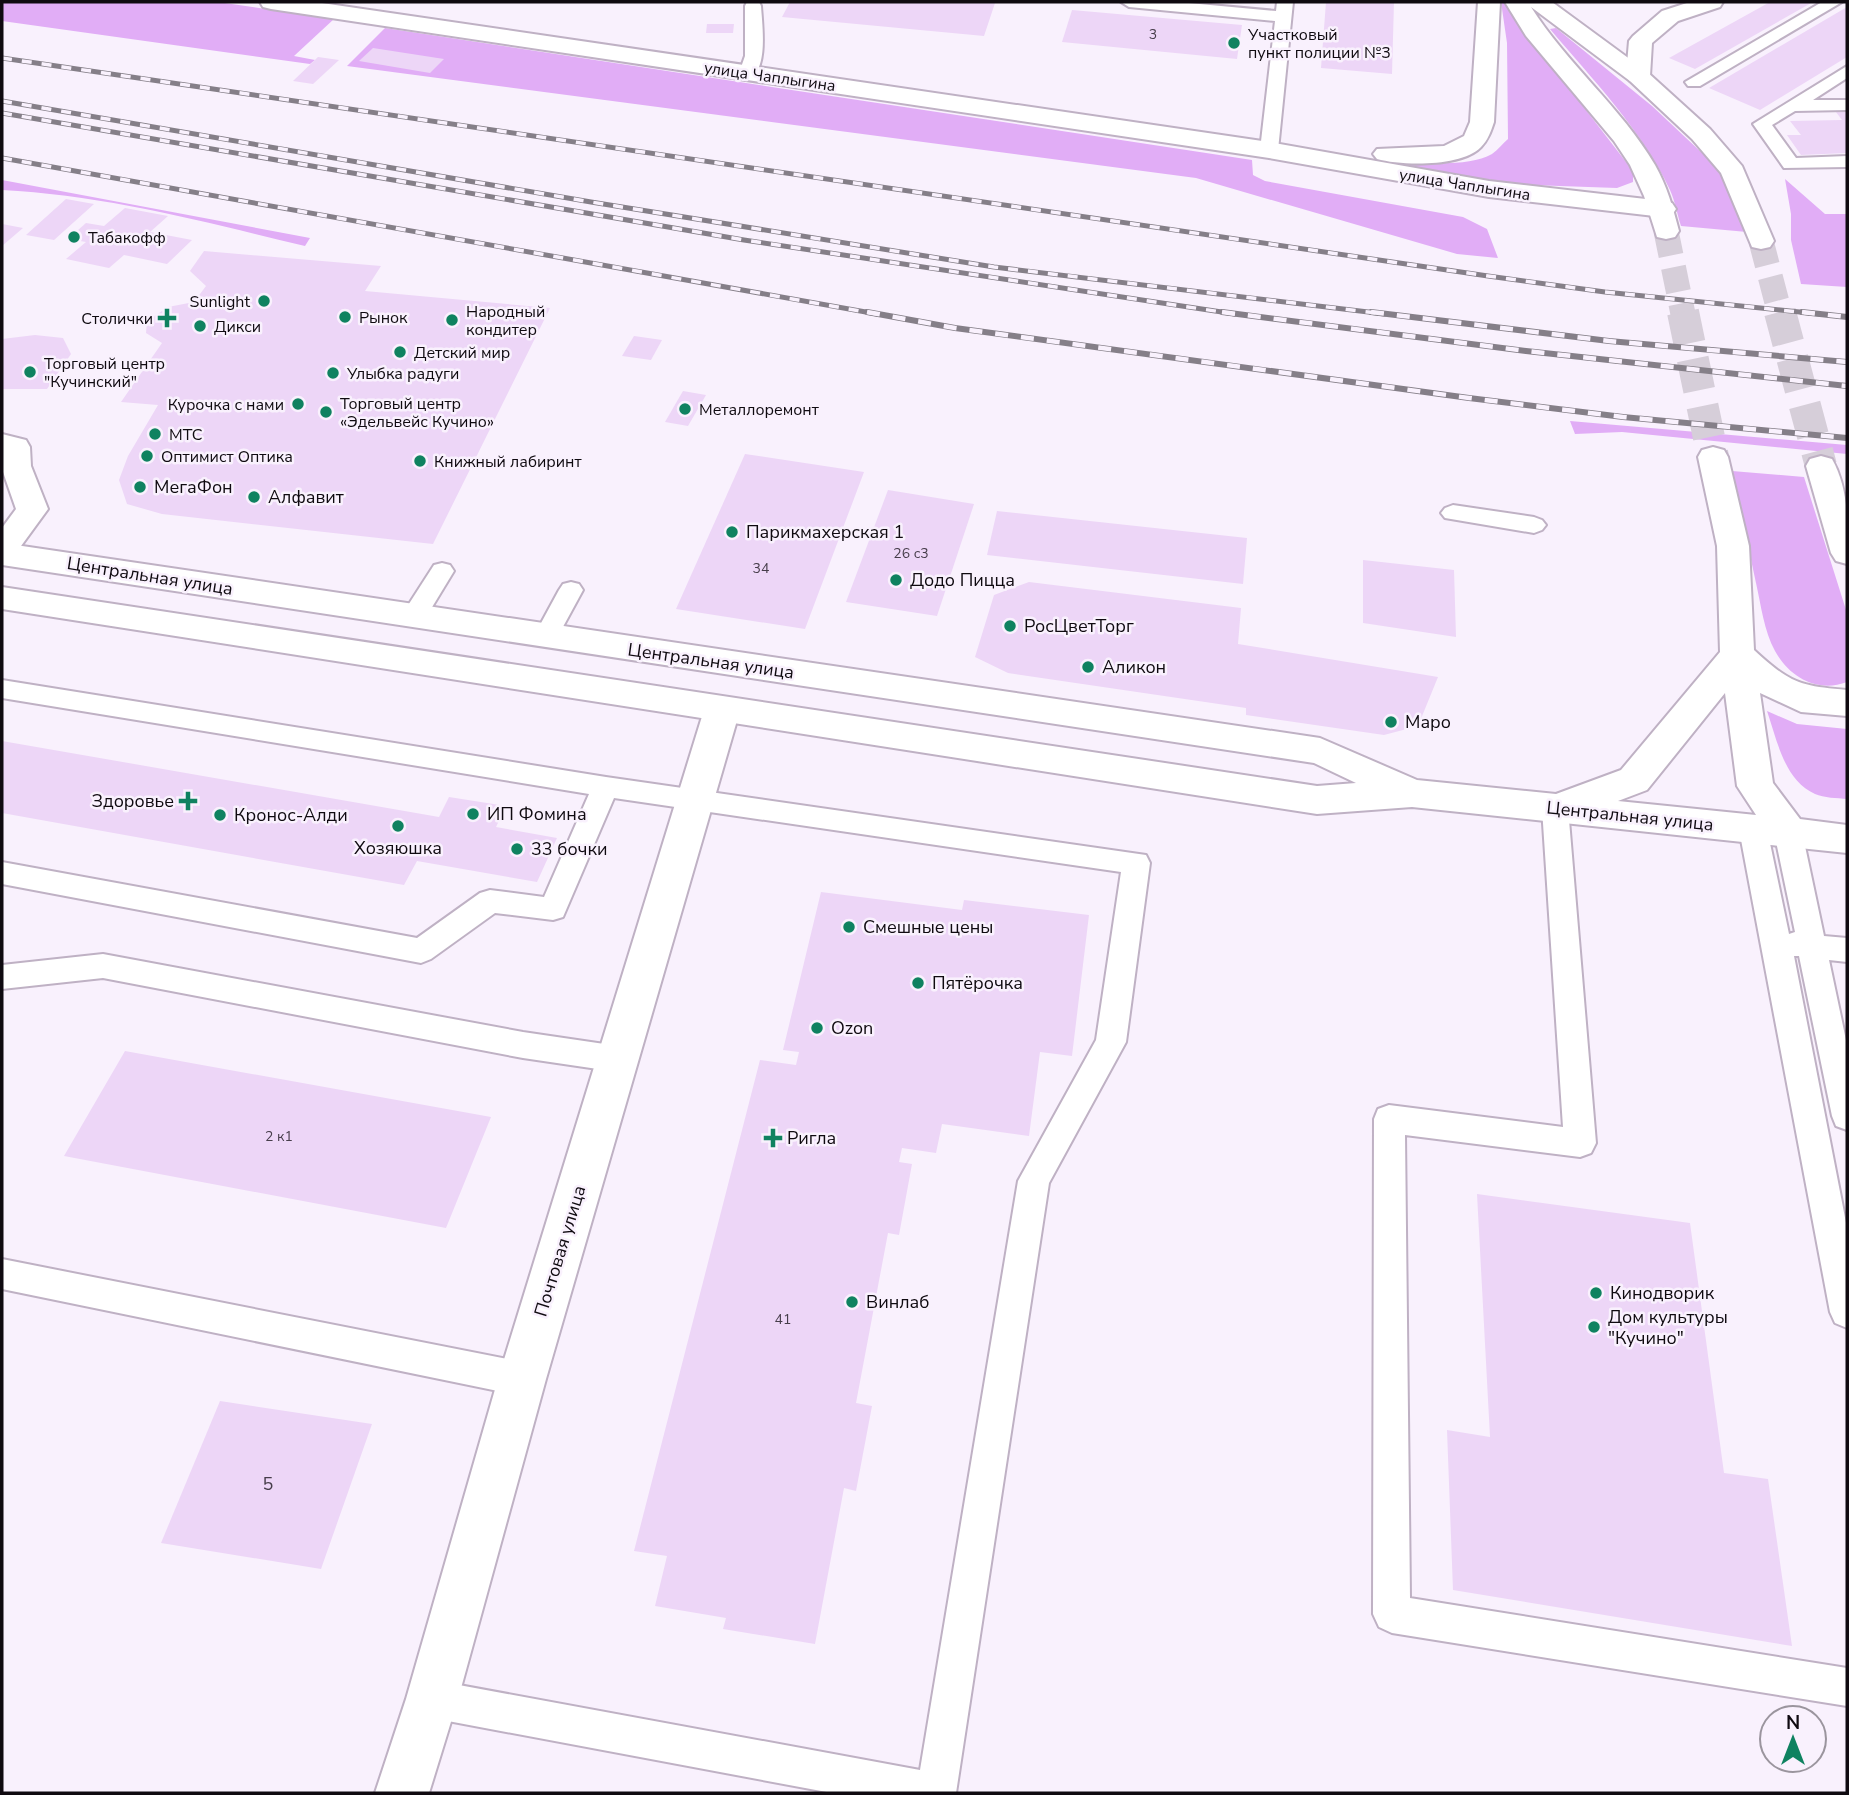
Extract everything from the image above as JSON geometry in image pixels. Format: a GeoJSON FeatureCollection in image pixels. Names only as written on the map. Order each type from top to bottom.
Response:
{"type":"FeatureCollection","features":[{"type":"Feature","properties":{"kind":"main road","name":"улица Чаплыгина"},"geometry":{"type":"LineString","coordinates":[[271,2],[1269,150],[1664,220],[1651,180],[1631,145],[1547,45],[1516,2]]}},
{"type":"Feature","properties":{"kind":"main road","name":"улица Чаплыгина"},"geometry":{"type":"LineString","coordinates":[[1269,150],[1411,155],[1447,153],[1465,148],[1474,141],[1482,122],[1489,2]]}},
{"type":"Feature","properties":{"kind":"main road"},"geometry":{"type":"LineString","coordinates":[[1538,2],[1638,76],[1701,134],[1733,171],[1761,241]]}},
{"type":"Feature","properties":{"kind":"main road"},"geometry":{"type":"LineString","coordinates":[[1638,76],[1641,41],[1670,16],[1712,2]]}},
{"type":"Feature","properties":{"kind":"main road"},"geometry":{"type":"LineString","coordinates":[[2,444],[15,447],[16,466],[32,509],[12,524],[2,552]]}},
{"type":"Feature","properties":{"kind":"main road"},"geometry":{"type":"LineString","coordinates":[[1713,457],[1733,546],[1737,653],[1755,786],[1770,831]]}},
{"type":"Feature","properties":{"kind":"main road"},"geometry":{"type":"LineString","coordinates":[[1821,466],[1847,553]]}},
{"type":"Feature","properties":{"kind":"main road","name":"Центральная улица"},"geometry":{"type":"LineString","coordinates":[[2,552],[414,617],[1320,751],[1412,793]]}},
{"type":"Feature","properties":{"kind":"main road","name":"Центральная улица"},"geometry":{"type":"LineString","coordinates":[[2,598],[1317,800],[1412,793],[1847,839]]}},
{"type":"Feature","properties":{"kind":"main road"},"geometry":{"type":"LineString","coordinates":[[1737,653],[1766,681],[1801,699],[1847,703]]}},
{"type":"Feature","properties":{"kind":"main road"},"geometry":{"type":"LineString","coordinates":[[1555,808],[1634,780],[1737,653]]}},
{"type":"Feature","properties":{"kind":"main road","name":"Почтовая улица"},"geometry":{"type":"LineString","coordinates":[[402,1793],[432,1699],[522,1379],[722,710]]}},
{"type":"Feature","properties":{"kind":"lane"},"geometry":{"type":"LineString","coordinates":[[1129,2],[1284,9],[1269,150]]}},
{"type":"Feature","properties":{"kind":"lane"},"geometry":{"type":"LineString","coordinates":[[1694,82],[1834,2]]}},
{"type":"Feature","properties":{"kind":"lane"},"geometry":{"type":"LineString","coordinates":[[748,73],[754,56],[753,6]]}},
{"type":"Feature","properties":{"kind":"lane"},"geometry":{"type":"LineString","coordinates":[[1847,71],[1762,124],[1791,164],[1847,163]]}},
{"type":"Feature","properties":{"kind":"lane"},"geometry":{"type":"LineString","coordinates":[[1791,106],[1847,104]]}},
{"type":"Feature","properties":{"kind":"lane"},"geometry":{"type":"LineString","coordinates":[[1453,513],[1534,525]]}},
{"type":"Feature","properties":{"kind":"lane"},"geometry":{"type":"LineString","coordinates":[[414,617],[442,571]]}},
{"type":"Feature","properties":{"kind":"lane"},"geometry":{"type":"LineString","coordinates":[[546,636],[571,590]]}},
{"type":"Feature","properties":{"kind":"lane"},"geometry":{"type":"LineString","coordinates":[[2,689],[606,787],[1136,863],[1111,1042],[1034,1181],[936,1793],[432,1699]]}},
{"type":"Feature","properties":{"kind":"lane"},"geometry":{"type":"LineString","coordinates":[[2,873],[422,951],[490,901],[553,909],[606,787]]}},
{"type":"Feature","properties":{"kind":"lane"},"geometry":{"type":"LineString","coordinates":[[1555,808],[1580,1143],[1389,1119],[1392,1614],[1847,1687]]}},
{"type":"Feature","properties":{"kind":"lane"},"geometry":{"type":"LineString","coordinates":[[1770,831],[1777,943],[1847,1312]]}},
{"type":"Feature","properties":{"kind":"lane"},"geometry":{"type":"LineString","coordinates":[[1770,831],[1812,947],[1847,1116]]}},
{"type":"Feature","properties":{"kind":"lane"},"geometry":{"type":"LineString","coordinates":[[1777,943],[1847,950]]}},
{"type":"Feature","properties":{"kind":"lane"},"geometry":{"type":"LineString","coordinates":[[2,977],[103,966],[523,1045],[618,1059]]}},
{"type":"Feature","properties":{"kind":"lane"},"geometry":{"type":"LineString","coordinates":[[2,1274],[522,1379]]}},
{"type":"Feature","properties":{"kind":"shaded area"},"geometry":{"type":"Polygon","coordinates":[[[2,2],[218,2],[334,19],[294,56],[315,60],[310,64],[2,21],[2,2]]]}},
{"type":"Feature","properties":{"kind":"shaded area"},"geometry":{"type":"Polygon","coordinates":[[[1501,2],[1507,2],[1515,18],[1633,171],[1633,182],[1617,188],[1500,184],[1345,160],[1441,163],[1478,160],[1492,154],[1508,139],[1507,43],[1501,2]]]}},
{"type":"Feature","properties":{"kind":"shaded area"},"geometry":{"type":"Polygon","coordinates":[[[385,28],[1252,160],[1253,175],[1265,181],[1463,217],[1487,229],[1498,258],[1457,254],[1196,178],[347,66],[385,28]]]}},
{"type":"Feature","properties":{"kind":"shaded area"},"geometry":{"type":"Polygon","coordinates":[[[1556,28],[1652,106],[1718,168],[1732,188],[1747,232],[1681,226],[1670,190],[1659,168],[1631,126],[1550,29],[1556,28]]]}},
{"type":"Feature","properties":{"kind":"shaded area"},"geometry":{"type":"Polygon","coordinates":[[[1785,179],[1825,214],[1847,214],[1847,287],[1801,284],[1791,240],[1791,214],[1785,179]]]}},
{"type":"Feature","properties":{"kind":"shaded area"},"geometry":{"type":"Polygon","coordinates":[[[2,180],[310,238],[305,246],[116,204],[78,197],[2,190],[2,180]]]}},
{"type":"Feature","properties":{"kind":"shaded area"},"geometry":{"type":"Polygon","coordinates":[[[1570,421],[1847,445],[1847,454],[1622,432],[1575,434],[1570,421]]]}},
{"type":"Feature","properties":{"kind":"shaded area"},"geometry":{"type":"Polygon","coordinates":[[[1732,471],[1804,477],[1847,613],[1847,682],[1826,686],[1806,681],[1788,669],[1775,651],[1763,618],[1732,471]]]}},
{"type":"Feature","properties":{"kind":"shaded area"},"geometry":{"type":"Polygon","coordinates":[[[1767,711],[1797,724],[1847,729],[1847,799],[1826,797],[1804,788],[1783,758],[1767,711]]]}},
{"type":"Feature","properties":{"kind":"building"},"geometry":{"type":"Polygon","coordinates":[[[790,2],[995,3],[984,36],[782,17],[790,2]]]}},
{"type":"Feature","properties":{"kind":"building"},"geometry":{"type":"Polygon","coordinates":[[[1326,2],[1394,2],[1392,74],[1321,68],[1326,2]]]}},
{"type":"Feature","properties":{"kind":"building"},"geometry":{"type":"Polygon","coordinates":[[[1770,2],[1813,2],[1695,69],[1669,58],[1770,2]]]}},
{"type":"Feature","properties":{"kind":"building"},"geometry":{"type":"Polygon","coordinates":[[[1847,7],[1847,57],[1760,110],[1709,88],[1847,7]]]}},
{"type":"Feature","properties":{"kind":"building"},"geometry":{"type":"Polygon","coordinates":[[[1072,10],[1242,25],[1237,59],[1062,42],[1072,10]]]}},
{"type":"Feature","properties":{"kind":"building"},"geometry":{"type":"Polygon","coordinates":[[[707,24],[734,24],[733,33],[706,33],[707,24]]]}},
{"type":"Feature","properties":{"kind":"building"},"geometry":{"type":"Polygon","coordinates":[[[373,48],[444,59],[430,73],[359,61],[373,48]]]}},
{"type":"Feature","properties":{"kind":"building"},"geometry":{"type":"Polygon","coordinates":[[[318,57],[339,60],[313,84],[293,81],[318,57]]]}},
{"type":"Feature","properties":{"kind":"building"},"geometry":{"type":"Polygon","coordinates":[[[1847,111],[1847,153],[1801,155],[1787,135],[1801,135],[1790,121],[1842,120],[1836,112],[1847,111]]]}},
{"type":"Feature","properties":{"kind":"building"},"geometry":{"type":"Polygon","coordinates":[[[66,199],[94,204],[54,240],[26,235],[66,199]]]}},
{"type":"Feature","properties":{"kind":"building"},"geometry":{"type":"Polygon","coordinates":[[[125,208],[168,216],[150,232],[192,240],[167,264],[124,255],[109,268],[66,259],[86,242],[68,239],[86,223],[104,226],[125,208]]]}},
{"type":"Feature","properties":{"kind":"building"},"geometry":{"type":"Polygon","coordinates":[[[2,224],[23,228],[2,246],[2,224]]]}},
{"type":"Feature","properties":{"kind":"building","name":"Торговый центр «Эдельвейс Кучино»"},"geometry":{"type":"Polygon","coordinates":[[[204,251],[381,266],[365,291],[550,308],[433,544],[162,514],[127,504],[119,480],[128,456],[158,405],[121,402],[162,343],[146,333],[147,321],[168,307],[194,302],[206,286],[190,271],[204,251]]]}},
{"type":"Feature","properties":{"kind":"building","name":"Торговый центр \"Кучинский\""},"geometry":{"type":"Polygon","coordinates":[[[35,335],[63,338],[71,354],[47,389],[2,389],[2,339],[35,335]]]}},
{"type":"Feature","properties":{"kind":"building"},"geometry":{"type":"Polygon","coordinates":[[[634,336],[662,340],[651,360],[622,356],[634,336]]]}},
{"type":"Feature","properties":{"kind":"building","name":"Металлоремонт"},"geometry":{"type":"Polygon","coordinates":[[[683,391],[706,395],[688,426],[665,422],[683,391]]]}},
{"type":"Feature","properties":{"kind":"building"},"geometry":{"type":"Polygon","coordinates":[[[745,454],[864,472],[805,629],[676,609],[745,454]]]}},
{"type":"Feature","properties":{"kind":"building"},"geometry":{"type":"Polygon","coordinates":[[[888,490],[974,504],[937,616],[846,602],[888,490]]]}},
{"type":"Feature","properties":{"kind":"building"},"geometry":{"type":"Polygon","coordinates":[[[997,511],[1247,538],[1243,584],[987,555],[997,511]]]}},
{"type":"Feature","properties":{"kind":"building"},"geometry":{"type":"Polygon","coordinates":[[[1363,560],[1454,570],[1456,637],[1363,623],[1363,560]]]}},
{"type":"Feature","properties":{"kind":"building"},"geometry":{"type":"Polygon","coordinates":[[[1029,582],[1241,608],[1238,644],[1438,677],[1418,726],[1384,735],[1246,715],[1246,708],[1008,673],[975,657],[994,595],[1029,582]]]}},
{"type":"Feature","properties":{"kind":"building","name":"Кронос-Алди"},"geometry":{"type":"Polygon","coordinates":[[[2,741],[439,817],[449,797],[506,806],[496,827],[557,838],[537,882],[417,861],[404,885],[2,813],[2,741]]]}},
{"type":"Feature","properties":{"kind":"building"},"geometry":{"type":"Polygon","coordinates":[[[821,892],[962,910],[964,900],[1089,915],[1072,1056],[1040,1052],[1029,1136],[942,1124],[936,1153],[902,1148],[899,1162],[912,1164],[899,1235],[888,1233],[856,1403],[872,1406],[856,1491],[844,1488],[815,1644],[723,1629],[726,1618],[655,1606],[667,1556],[634,1551],[760,1060],[796,1065],[799,1052],[783,1050],[821,892]]]}},
{"type":"Feature","properties":{"kind":"building"},"geometry":{"type":"Polygon","coordinates":[[[125,1051],[491,1117],[446,1228],[64,1156],[125,1051]]]}},
{"type":"Feature","properties":{"kind":"building","name":"Дом культуры \"Кучино\""},"geometry":{"type":"Polygon","coordinates":[[[1477,1194],[1690,1223],[1724,1473],[1768,1479],[1792,1646],[1453,1590],[1447,1430],[1490,1437],[1477,1194]]]}},
{"type":"Feature","properties":{"kind":"building"},"geometry":{"type":"Polygon","coordinates":[[[220,1401],[372,1424],[321,1569],[161,1543],[220,1401]]]}},
{"type":"Feature","properties":{"kind":"tunnel"},"geometry":{"type":"LineString","coordinates":[[1666,231],[1683,314]]}},
{"type":"Feature","properties":{"kind":"tunnel"},"geometry":{"type":"LineString","coordinates":[[1761,241],[1780,314]]}},
{"type":"Feature","properties":{"kind":"tunnel"},"geometry":{"type":"LineString","coordinates":[[1683,312],[1713,457]]}},
{"type":"Feature","properties":{"kind":"tunnel"},"geometry":{"type":"LineString","coordinates":[[1780,312],[1821,466]]}},
{"type":"Feature","properties":{"kind":"railway"},"geometry":{"type":"LineString","coordinates":[[2,58],[1488,276],[1605,292],[1819,314]]}},
{"type":"Feature","properties":{"kind":"railway"},"geometry":{"type":"LineString","coordinates":[[2,101],[591,202],[994,267],[1385,314]]}},
{"type":"Feature","properties":{"kind":"railway"},"geometry":{"type":"LineString","coordinates":[[2,113],[744,240],[1235,314]]}},
{"type":"Feature","properties":{"kind":"railway"},"geometry":{"type":"LineString","coordinates":[[2,158],[877,314]]}},
{"type":"Feature","properties":{"kind":"railway"},"geometry":{"type":"LineString","coordinates":[[867,312],[955,328],[1469,398],[1623,417],[1847,438]]}},
{"type":"Feature","properties":{"kind":"railway"},"geometry":{"type":"LineString","coordinates":[[1222,312],[1526,351],[1847,386]]}},
{"type":"Feature","properties":{"kind":"railway"},"geometry":{"type":"LineString","coordinates":[[1371,312],[1609,341],[1847,362]]}},
{"type":"Feature","properties":{"kind":"railway"},"geometry":{"type":"LineString","coordinates":[[1802,312],[1847,317]]}},
{"type":"Feature","properties":{"kind":"place","name":"Участковый пункт полиции №3"},"geometry":{"type":"Point","coordinates":[1234,43]}},
{"type":"Feature","properties":{"kind":"place","name":"Табакофф"},"geometry":{"type":"Point","coordinates":[74,237]}},
{"type":"Feature","properties":{"kind":"place","name":"Sunlight"},"geometry":{"type":"Point","coordinates":[264,301]}},
{"type":"Feature","properties":{"kind":"place","name":"Рынок"},"geometry":{"type":"Point","coordinates":[345,317]}},
{"type":"Feature","properties":{"kind":"place","name":"Столички"},"geometry":{"type":"Point","coordinates":[167,318]}},
{"type":"Feature","properties":{"kind":"place","name":"Народный кондитер"},"geometry":{"type":"Point","coordinates":[452,320]}},
{"type":"Feature","properties":{"kind":"place","name":"Дикси"},"geometry":{"type":"Point","coordinates":[200,326]}},
{"type":"Feature","properties":{"kind":"place","name":"Детский мир"},"geometry":{"type":"Point","coordinates":[400,352]}},
{"type":"Feature","properties":{"kind":"place","name":"Торговый центр \"Кучинский\""},"geometry":{"type":"Point","coordinates":[30,372]}},
{"type":"Feature","properties":{"kind":"place","name":"Улыбка радуги"},"geometry":{"type":"Point","coordinates":[333,373]}},
{"type":"Feature","properties":{"kind":"place","name":"Курочка с нами"},"geometry":{"type":"Point","coordinates":[298,404]}},
{"type":"Feature","properties":{"kind":"place","name":"Металлоремонт"},"geometry":{"type":"Point","coordinates":[685,409]}},
{"type":"Feature","properties":{"kind":"place","name":"Торговый центр «Эдельвейс Кучино»"},"geometry":{"type":"Point","coordinates":[326,412]}},
{"type":"Feature","properties":{"kind":"place","name":"МТС"},"geometry":{"type":"Point","coordinates":[155,434]}},
{"type":"Feature","properties":{"kind":"place","name":"Оптимист Оптика"},"geometry":{"type":"Point","coordinates":[147,456]}},
{"type":"Feature","properties":{"kind":"place","name":"Книжный лабиринт"},"geometry":{"type":"Point","coordinates":[420,461]}},
{"type":"Feature","properties":{"kind":"place","name":"МегаФон"},"geometry":{"type":"Point","coordinates":[140,487]}},
{"type":"Feature","properties":{"kind":"place","name":"Алфавит"},"geometry":{"type":"Point","coordinates":[254,497]}},
{"type":"Feature","properties":{"kind":"place","name":"Парикмахерская 1"},"geometry":{"type":"Point","coordinates":[732,532]}},
{"type":"Feature","properties":{"kind":"place","name":"Додо Пицца"},"geometry":{"type":"Point","coordinates":[896,580]}},
{"type":"Feature","properties":{"kind":"place","name":"РосЦветТорг"},"geometry":{"type":"Point","coordinates":[1010,626]}},
{"type":"Feature","properties":{"kind":"place","name":"Аликон"},"geometry":{"type":"Point","coordinates":[1088,667]}},
{"type":"Feature","properties":{"kind":"place","name":"Маро"},"geometry":{"type":"Point","coordinates":[1391,722]}},
{"type":"Feature","properties":{"kind":"place","name":"Здоровье"},"geometry":{"type":"Point","coordinates":[188,801]}},
{"type":"Feature","properties":{"kind":"place","name":"ИП Фомина"},"geometry":{"type":"Point","coordinates":[473,814]}},
{"type":"Feature","properties":{"kind":"place","name":"Кронос-Алди"},"geometry":{"type":"Point","coordinates":[220,815]}},
{"type":"Feature","properties":{"kind":"place","name":"Хозяюшка"},"geometry":{"type":"Point","coordinates":[398,826]}},
{"type":"Feature","properties":{"kind":"place","name":"33 бочки"},"geometry":{"type":"Point","coordinates":[517,849]}},
{"type":"Feature","properties":{"kind":"place","name":"Смешные цены"},"geometry":{"type":"Point","coordinates":[849,927]}},
{"type":"Feature","properties":{"kind":"place","name":"Пятёрочка"},"geometry":{"type":"Point","coordinates":[918,983]}},
{"type":"Feature","properties":{"kind":"place","name":"Ozon"},"geometry":{"type":"Point","coordinates":[817,1028]}},
{"type":"Feature","properties":{"kind":"place","name":"Ригла"},"geometry":{"type":"Point","coordinates":[773,1138]}},
{"type":"Feature","properties":{"kind":"place","name":"Кинодворик"},"geometry":{"type":"Point","coordinates":[1596,1293]}},
{"type":"Feature","properties":{"kind":"place","name":"Винлаб"},"geometry":{"type":"Point","coordinates":[852,1302]}},
{"type":"Feature","properties":{"kind":"place","name":"Дом культуры \"Кучино\""},"geometry":{"type":"Point","coordinates":[1594,1327]}}]}
